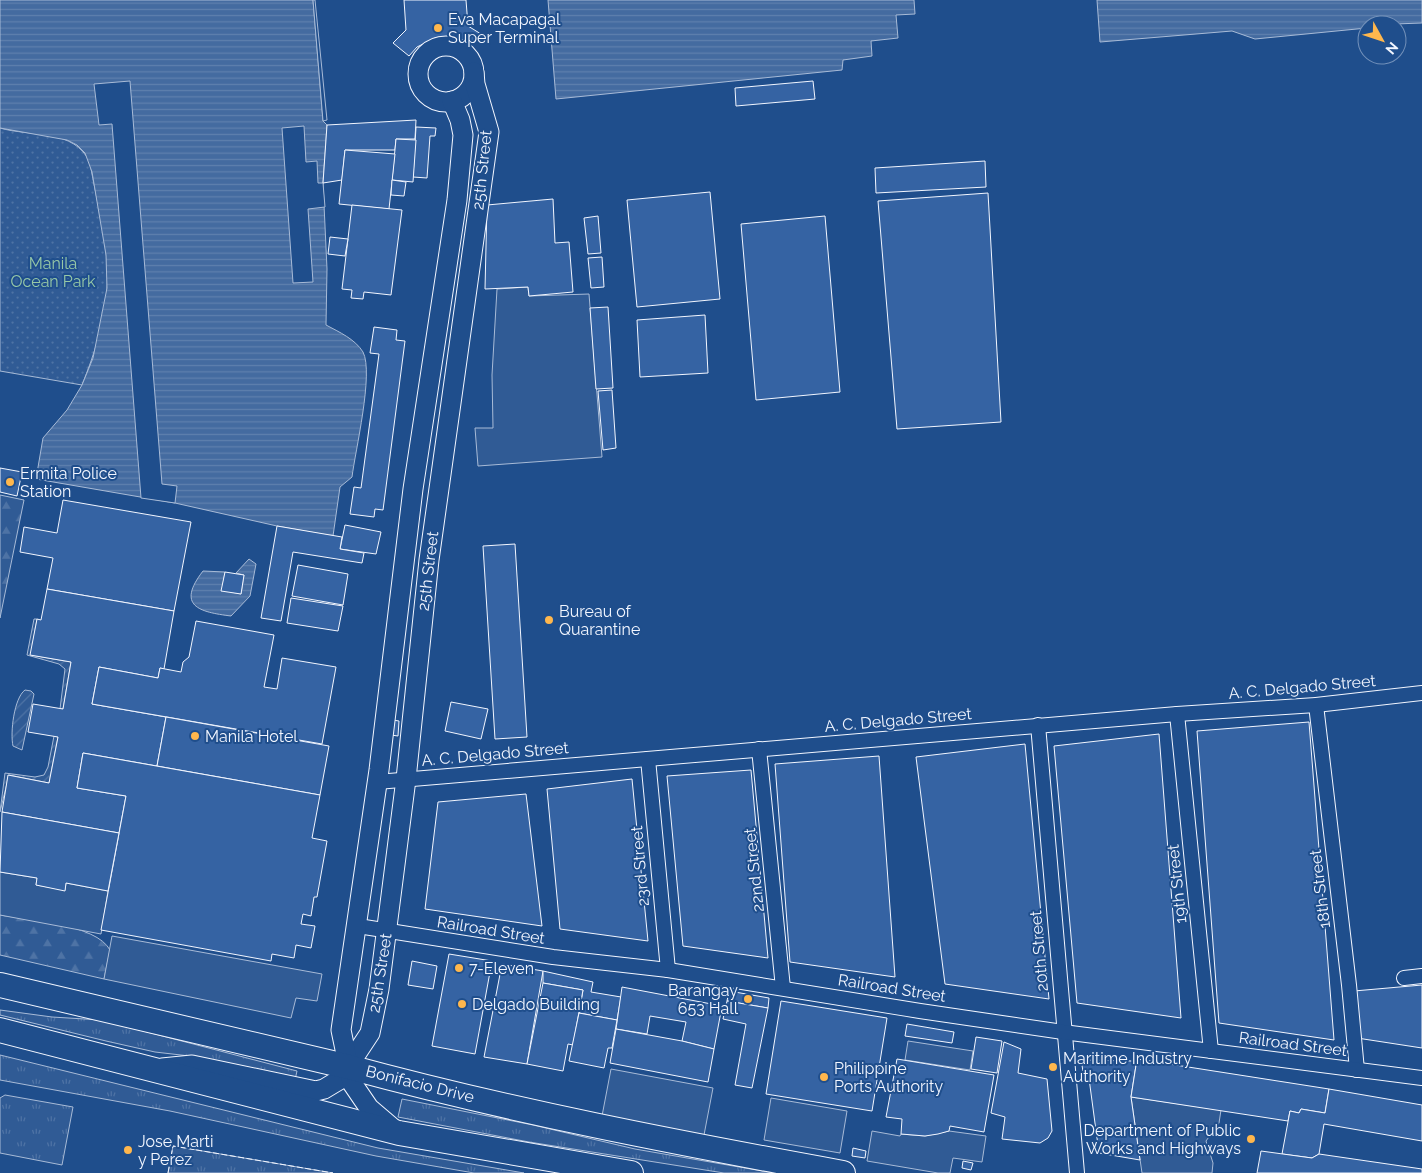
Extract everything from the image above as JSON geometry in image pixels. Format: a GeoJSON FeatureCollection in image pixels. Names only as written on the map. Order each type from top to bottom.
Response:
{"type":"FeatureCollection","features":[{"type":"Feature","properties":{"kind":"highway","name":"Bonifacio Drive"},"geometry":{"type":"LineString","coordinates":[[0,985],[349,1067],[403,1082],[610,1128],[843,1173]]}},
{"type":"Feature","properties":{"kind":"highway"},"geometry":{"type":"LineString","coordinates":[[0,1030],[399,1133],[631,1173]]}},
{"type":"Feature","properties":{"kind":"street","name":"25th Street"},"geometry":{"type":"LineString","coordinates":[[153,1069],[192,1065],[316,1091],[324,1089],[339,1080],[349,1067],[370,1034],[387,931],[406,779],[426,587],[489,132],[474,84],[474,72],[470,59],[456,47],[438,47],[423,58],[418,71],[423,90],[439,101],[452,101],[460,120],[463,135],[457,200],[414,479],[358,926],[341,1030],[349,1067],[352,1083],[359,1095],[378,1117],[399,1133]]}},
{"type":"Feature","properties":{"kind":"street"},"geometry":{"type":"LineString","coordinates":[[452,101],[466,94],[474,80],[474,72]]}},
{"type":"Feature","properties":{"kind":"street"},"geometry":{"type":"LineString","coordinates":[[401,584],[426,587]]}},
{"type":"Feature","properties":{"kind":"street","name":"A. C. Delgado Street"},"geometry":{"type":"LineString","coordinates":[[377,782],[1177,714],[1316,705],[1422,693]]}},
{"type":"Feature","properties":{"kind":"street","name":"18th Street"},"geometry":{"type":"LineString","coordinates":[[1316,705],[1349,985],[1357,1070]]}},
{"type":"Feature","properties":{"kind":"street","name":"19th Street"},"geometry":{"type":"LineString","coordinates":[[1177,714],[1211,1051]]}},
{"type":"Feature","properties":{"kind":"street","name":"20th Street"},"geometry":{"type":"LineString","coordinates":[[1038,726],[1063,1032],[1077,1173]]}},
{"type":"Feature","properties":{"kind":"street","name":"22nd Street"},"geometry":{"type":"LineString","coordinates":[[759,749],[783,988]]}},
{"type":"Feature","properties":{"kind":"street","name":"23rd Street"},"geometry":{"type":"LineString","coordinates":[[648,759],[668,970]]}},
{"type":"Feature","properties":{"kind":"street","name":"Railroad Street"},"geometry":{"type":"LineString","coordinates":[[358,926],[553,957],[668,970],[1063,1032],[1422,1078]]}},
{"type":"Feature","properties":{"kind":"street"},"geometry":{"type":"LineString","coordinates":[[1404,978],[1422,976]]}},
{"type":"Feature","properties":{"kind":"green space","name":"Manila Ocean Park"},"geometry":{"type":"Polygon","coordinates":[[[0,128],[63,139],[74,144],[83,152],[90,163],[105,241],[107,289],[104,314],[98,338],[82,385],[0,371],[0,128]]]}},
{"type":"Feature","properties":{"kind":"green space"},"geometry":{"type":"Polygon","coordinates":[[[0,495],[24,500],[0,618],[0,495]]]}},
{"type":"Feature","properties":{"kind":"green space"},"geometry":{"type":"Polygon","coordinates":[[[34,619],[37,619],[31,655],[71,662],[63,709],[60,709],[65,669],[59,664],[27,655],[34,619]]]}},
{"type":"Feature","properties":{"kind":"green space"},"geometry":{"type":"Polygon","coordinates":[[[25,690],[31,691],[34,694],[22,750],[13,746],[12,733],[18,700],[25,690]]]}},
{"type":"Feature","properties":{"kind":"green space"},"geometry":{"type":"Polygon","coordinates":[[[54,736],[58,737],[49,783],[9,775],[0,812],[5,773],[35,777],[44,775],[48,767],[54,736]]]}},
{"type":"Feature","properties":{"kind":"green space"},"geometry":{"type":"Polygon","coordinates":[[[0,915],[43,921],[91,934],[102,941],[110,950],[104,979],[0,955],[0,915]]]}},
{"type":"Feature","properties":{"kind":"green space"},"geometry":{"type":"Polygon","coordinates":[[[0,1010],[52,1017],[101,1020],[297,1071],[295,1080],[198,1057],[155,1052],[0,1015],[0,1010]]]}},
{"type":"Feature","properties":{"kind":"green space"},"geometry":{"type":"Polygon","coordinates":[[[0,1055],[378,1148],[524,1173],[474,1173],[376,1156],[170,1111],[0,1080],[0,1055]]]}},
{"type":"Feature","properties":{"kind":"green space"},"geometry":{"type":"Polygon","coordinates":[[[5,1095],[73,1107],[62,1165],[0,1153],[0,1098],[5,1095]]]}},
{"type":"Feature","properties":{"kind":"green space"},"geometry":{"type":"Polygon","coordinates":[[[402,1099],[533,1125],[635,1149],[774,1173],[724,1173],[529,1142],[398,1117],[402,1099]]]}},
{"type":"Feature","properties":{"kind":"green space"},"geometry":{"type":"Polygon","coordinates":[[[173,1146],[333,1173],[168,1173],[173,1146]]]}},
{"type":"Feature","properties":{"kind":"shaded area"},"geometry":{"type":"Polygon","coordinates":[[[0,0],[313,0],[323,121],[327,125],[323,183],[327,269],[326,325],[356,343],[363,352],[366,362],[363,413],[352,477],[340,487],[333,536],[277,526],[175,503],[36,479],[43,438],[67,410],[82,385],[93,358],[107,288],[106,255],[92,172],[85,153],[77,145],[67,140],[0,128],[0,0]]]}},
{"type":"Feature","properties":{"kind":"shaded area"},"geometry":{"type":"Polygon","coordinates":[[[548,0],[914,0],[915,14],[896,15],[898,38],[871,41],[872,56],[843,60],[842,70],[556,99],[548,0]]]}},
{"type":"Feature","properties":{"kind":"shaded area"},"geometry":{"type":"Polygon","coordinates":[[[1097,0],[1422,0],[1422,23],[1407,24],[1407,15],[1357,15],[1357,29],[1255,39],[1232,31],[1100,42],[1097,0]]]}},
{"type":"Feature","properties":{"kind":"shaded area"},"geometry":{"type":"Polygon","coordinates":[[[528,287],[529,296],[589,294],[602,457],[478,466],[475,428],[493,428],[492,375],[497,289],[528,287]]]}},
{"type":"Feature","properties":{"kind":"shaded area"},"geometry":{"type":"Polygon","coordinates":[[[249,559],[256,564],[250,596],[231,616],[209,612],[195,605],[191,592],[203,571],[225,572],[222,590],[241,594],[244,575],[236,573],[249,559]]]}},
{"type":"Feature","properties":{"kind":"shaded area"},"geometry":{"type":"Polygon","coordinates":[[[0,872],[37,878],[36,885],[65,890],[66,883],[108,891],[101,934],[0,915],[0,872]]]}},
{"type":"Feature","properties":{"kind":"shaded area"},"geometry":{"type":"Polygon","coordinates":[[[112,936],[322,974],[317,1001],[296,998],[291,1018],[104,979],[112,936]]]}},
{"type":"Feature","properties":{"kind":"shaded area"},"geometry":{"type":"Polygon","coordinates":[[[908,1041],[973,1051],[970,1070],[905,1060],[908,1041]]]}},
{"type":"Feature","properties":{"kind":"shaded area"},"geometry":{"type":"Polygon","coordinates":[[[611,1069],[713,1088],[704,1135],[602,1116],[611,1069]]]}},
{"type":"Feature","properties":{"kind":"shaded area"},"geometry":{"type":"Polygon","coordinates":[[[1131,1097],[1221,1110],[1219,1123],[1206,1141],[1213,1163],[1212,1173],[1142,1173],[1131,1097]]]}},
{"type":"Feature","properties":{"kind":"shaded area"},"geometry":{"type":"Polygon","coordinates":[[[771,1098],[847,1111],[840,1153],[764,1140],[771,1098]]]}},
{"type":"Feature","properties":{"kind":"shaded area"},"geometry":{"type":"Polygon","coordinates":[[[872,1131],[900,1136],[901,1134],[925,1136],[949,1131],[986,1136],[982,1162],[953,1158],[950,1173],[938,1173],[867,1161],[872,1131]]]}},
{"type":"Feature","properties":{"kind":"pier"},"geometry":{"type":"Polygon","coordinates":[[[313,0],[315,0],[327,120],[323,121],[313,0]]]}},
{"type":"Feature","properties":{"kind":"pier"},"geometry":{"type":"Polygon","coordinates":[[[130,81],[162,484],[177,486],[175,503],[141,498],[112,124],[99,125],[94,84],[130,81]]]}},
{"type":"Feature","properties":{"kind":"pier"},"geometry":{"type":"Polygon","coordinates":[[[304,126],[306,162],[317,161],[318,183],[323,183],[325,207],[308,209],[313,282],[293,283],[282,128],[304,126]]]}},
{"type":"Feature","properties":{"kind":"building","name":"Eva Macapagal Super Terminal"},"geometry":{"type":"Polygon","coordinates":[[[404,0],[466,0],[468,26],[481,34],[469,47],[453,39],[435,38],[417,47],[409,56],[393,43],[406,30],[404,0]]]}},
{"type":"Feature","properties":{"kind":"building"},"geometry":{"type":"Polygon","coordinates":[[[813,81],[815,99],[736,106],[735,88],[813,81]]]}},
{"type":"Feature","properties":{"kind":"building"},"geometry":{"type":"Polygon","coordinates":[[[416,120],[415,139],[396,139],[395,150],[345,150],[342,180],[323,183],[327,125],[416,120]]]}},
{"type":"Feature","properties":{"kind":"building"},"geometry":{"type":"Polygon","coordinates":[[[416,127],[436,128],[435,136],[430,136],[427,178],[413,177],[416,127]]]}},
{"type":"Feature","properties":{"kind":"building"},"geometry":{"type":"Polygon","coordinates":[[[396,139],[416,140],[413,182],[392,180],[396,139]]]}},
{"type":"Feature","properties":{"kind":"building"},"geometry":{"type":"Polygon","coordinates":[[[345,150],[395,154],[389,209],[339,204],[345,150]]]}},
{"type":"Feature","properties":{"kind":"building"},"geometry":{"type":"Polygon","coordinates":[[[985,161],[986,187],[876,193],[875,168],[985,161]]]}},
{"type":"Feature","properties":{"kind":"building"},"geometry":{"type":"Polygon","coordinates":[[[392,180],[406,182],[404,196],[391,195],[392,180]]]}},
{"type":"Feature","properties":{"kind":"building"},"geometry":{"type":"Polygon","coordinates":[[[710,192],[720,299],[637,307],[627,200],[710,192]]]}},
{"type":"Feature","properties":{"kind":"building"},"geometry":{"type":"Polygon","coordinates":[[[988,193],[1001,422],[897,429],[878,201],[988,193]]]}},
{"type":"Feature","properties":{"kind":"building"},"geometry":{"type":"Polygon","coordinates":[[[553,199],[555,243],[569,242],[573,292],[529,296],[528,287],[485,289],[487,205],[553,199]]]}},
{"type":"Feature","properties":{"kind":"building"},"geometry":{"type":"Polygon","coordinates":[[[352,205],[402,210],[391,295],[364,292],[363,299],[351,298],[352,290],[342,289],[352,205]]]}},
{"type":"Feature","properties":{"kind":"building"},"geometry":{"type":"Polygon","coordinates":[[[598,216],[601,253],[588,254],[584,218],[598,216]]]}},
{"type":"Feature","properties":{"kind":"building"},"geometry":{"type":"Polygon","coordinates":[[[825,216],[840,392],[756,400],[741,224],[825,216]]]}},
{"type":"Feature","properties":{"kind":"building"},"geometry":{"type":"Polygon","coordinates":[[[330,237],[348,239],[345,256],[328,254],[330,237]]]}},
{"type":"Feature","properties":{"kind":"building"},"geometry":{"type":"Polygon","coordinates":[[[602,257],[604,287],[591,288],[588,258],[602,257]]]}},
{"type":"Feature","properties":{"kind":"building"},"geometry":{"type":"Polygon","coordinates":[[[608,307],[613,388],[596,389],[590,308],[608,307]]]}},
{"type":"Feature","properties":{"kind":"building"},"geometry":{"type":"Polygon","coordinates":[[[705,315],[708,373],[640,377],[637,320],[705,315]]]}},
{"type":"Feature","properties":{"kind":"building"},"geometry":{"type":"Polygon","coordinates":[[[374,327],[397,330],[396,340],[405,341],[383,510],[375,509],[374,517],[350,514],[354,487],[361,488],[379,354],[370,353],[374,327]]]}},
{"type":"Feature","properties":{"kind":"building"},"geometry":{"type":"Polygon","coordinates":[[[612,390],[616,448],[603,450],[598,391],[612,390]]]}},
{"type":"Feature","properties":{"kind":"building","name":"Ermita Police Station"},"geometry":{"type":"Polygon","coordinates":[[[0,468],[22,472],[17,496],[0,492],[0,468]]]}},
{"type":"Feature","properties":{"kind":"building"},"geometry":{"type":"Polygon","coordinates":[[[63,500],[191,522],[174,611],[47,589],[53,558],[20,552],[24,527],[57,533],[63,500]]]}},
{"type":"Feature","properties":{"kind":"building"},"geometry":{"type":"Polygon","coordinates":[[[345,525],[381,532],[376,554],[340,549],[345,525]]]}},
{"type":"Feature","properties":{"kind":"building"},"geometry":{"type":"Polygon","coordinates":[[[277,526],[342,537],[340,549],[364,553],[362,563],[293,552],[281,621],[261,618],[277,526]]]}},
{"type":"Feature","properties":{"kind":"building"},"geometry":{"type":"Polygon","coordinates":[[[515,544],[527,737],[495,739],[483,546],[515,544]]]}},
{"type":"Feature","properties":{"kind":"building"},"geometry":{"type":"Polygon","coordinates":[[[298,565],[348,574],[343,605],[292,596],[298,565]]]}},
{"type":"Feature","properties":{"kind":"building"},"geometry":{"type":"Polygon","coordinates":[[[225,572],[244,575],[241,594],[221,591],[225,572]]]}},
{"type":"Feature","properties":{"kind":"building"},"geometry":{"type":"Polygon","coordinates":[[[47,589],[174,611],[164,669],[160,668],[158,678],[99,667],[92,704],[166,717],[157,766],[83,753],[77,788],[126,796],[119,833],[2,812],[8,775],[49,783],[58,737],[28,732],[33,704],[63,709],[71,662],[30,655],[37,619],[41,620],[47,589]]]}},
{"type":"Feature","properties":{"kind":"building"},"geometry":{"type":"Polygon","coordinates":[[[291,598],[343,606],[338,631],[287,623],[291,598]]]}},
{"type":"Feature","properties":{"kind":"building"},"geometry":{"type":"Polygon","coordinates":[[[196,621],[274,635],[264,687],[277,689],[282,658],[336,667],[322,744],[92,704],[99,667],[158,678],[160,668],[181,672],[183,662],[189,657],[196,621]]]}},
{"type":"Feature","properties":{"kind":"building"},"geometry":{"type":"Polygon","coordinates":[[[451,702],[488,709],[481,739],[445,731],[451,702]]]}},
{"type":"Feature","properties":{"kind":"building"},"geometry":{"type":"Polygon","coordinates":[[[166,717],[329,746],[320,795],[157,766],[166,717]]]}},
{"type":"Feature","properties":{"kind":"building"},"geometry":{"type":"Polygon","coordinates":[[[393,720],[399,721],[398,736],[391,735],[393,720]]]}},
{"type":"Feature","properties":{"kind":"building"},"geometry":{"type":"Polygon","coordinates":[[[1309,722],[1334,1040],[1219,1023],[1197,731],[1309,722]]]}},
{"type":"Feature","properties":{"kind":"building"},"geometry":{"type":"Polygon","coordinates":[[[1159,734],[1181,1018],[1077,1003],[1054,746],[1159,734]]]}},
{"type":"Feature","properties":{"kind":"building"},"geometry":{"type":"Polygon","coordinates":[[[1025,744],[1049,999],[945,984],[916,757],[1025,744]]]}},
{"type":"Feature","properties":{"kind":"building"},"geometry":{"type":"Polygon","coordinates":[[[83,753],[320,795],[312,838],[327,841],[317,897],[314,897],[311,916],[303,914],[301,924],[315,926],[311,948],[296,945],[294,958],[272,954],[271,961],[101,930],[126,796],[77,788],[83,753]]]}},
{"type":"Feature","properties":{"kind":"building"},"geometry":{"type":"Polygon","coordinates":[[[879,756],[895,977],[790,962],[775,764],[879,756]]]}},
{"type":"Feature","properties":{"kind":"building"},"geometry":{"type":"Polygon","coordinates":[[[751,770],[768,958],[683,946],[667,776],[751,770]]]}},
{"type":"Feature","properties":{"kind":"building"},"geometry":{"type":"Polygon","coordinates":[[[632,779],[648,941],[560,929],[547,789],[632,779]]]}},
{"type":"Feature","properties":{"kind":"building"},"geometry":{"type":"Polygon","coordinates":[[[526,794],[542,926],[425,909],[438,802],[526,794]]]}},
{"type":"Feature","properties":{"kind":"building"},"geometry":{"type":"Polygon","coordinates":[[[2,812],[119,833],[108,891],[66,883],[65,891],[36,885],[37,878],[0,872],[2,812]]]}},
{"type":"Feature","properties":{"kind":"building","name":"Delgado Building"},"geometry":{"type":"Polygon","coordinates":[[[449,954],[492,961],[475,1054],[432,1046],[449,954]]]}},
{"type":"Feature","properties":{"kind":"building"},"geometry":{"type":"Polygon","coordinates":[[[412,961],[437,966],[433,989],[408,985],[412,961]]]}},
{"type":"Feature","properties":{"kind":"building"},"geometry":{"type":"Polygon","coordinates":[[[502,964],[543,971],[527,1064],[484,1057],[502,964]]]}},
{"type":"Feature","properties":{"kind":"building"},"geometry":{"type":"Polygon","coordinates":[[[543,971],[593,982],[591,992],[621,997],[617,1020],[579,1013],[583,990],[543,983],[543,971]]]}},
{"type":"Feature","properties":{"kind":"building"},"geometry":{"type":"Polygon","coordinates":[[[543,983],[583,990],[573,1045],[568,1044],[563,1071],[527,1064],[543,983]]]}},
{"type":"Feature","properties":{"kind":"building"},"geometry":{"type":"Polygon","coordinates":[[[1422,985],[1422,1048],[1357,1038],[1354,991],[1422,985]]]}},
{"type":"Feature","properties":{"kind":"building"},"geometry":{"type":"Polygon","coordinates":[[[622,987],[722,1006],[714,1049],[682,1041],[686,1022],[650,1016],[647,1034],[616,1029],[622,987]]]}},
{"type":"Feature","properties":{"kind":"building","name":"Barangay 653 Hall"},"geometry":{"type":"Polygon","coordinates":[[[729,991],[769,998],[768,1008],[727,1001],[729,991]]]}},
{"type":"Feature","properties":{"kind":"building"},"geometry":{"type":"Polygon","coordinates":[[[727,1001],[768,1008],[752,1088],[735,1085],[746,1024],[723,1019],[727,1001]]]}},
{"type":"Feature","properties":{"kind":"building"},"geometry":{"type":"Polygon","coordinates":[[[781,1001],[887,1018],[872,1111],[766,1094],[781,1001]]]}},
{"type":"Feature","properties":{"kind":"building"},"geometry":{"type":"Polygon","coordinates":[[[579,1013],[617,1020],[612,1048],[608,1048],[604,1068],[569,1061],[579,1013]]]}},
{"type":"Feature","properties":{"kind":"building"},"geometry":{"type":"Polygon","coordinates":[[[907,1024],[954,1032],[952,1043],[905,1036],[907,1024]]]}},
{"type":"Feature","properties":{"kind":"building"},"geometry":{"type":"Polygon","coordinates":[[[616,1029],[714,1049],[708,1082],[610,1063],[616,1029]]]}},
{"type":"Feature","properties":{"kind":"building"},"geometry":{"type":"Polygon","coordinates":[[[976,1037],[1002,1041],[997,1073],[971,1069],[976,1037]]]}},
{"type":"Feature","properties":{"kind":"building"},"geometry":{"type":"Polygon","coordinates":[[[1004,1042],[1021,1049],[1018,1073],[1047,1079],[1052,1131],[1048,1138],[1040,1143],[1002,1139],[1005,1117],[991,1113],[1004,1042]]]}},
{"type":"Feature","properties":{"kind":"building"},"geometry":{"type":"Polygon","coordinates":[[[897,1059],[994,1075],[984,1132],[950,1126],[949,1131],[938,1134],[925,1136],[901,1134],[902,1119],[886,1117],[897,1059]]]}},
{"type":"Feature","properties":{"kind":"building"},"geometry":{"type":"Polygon","coordinates":[[[1137,1059],[1131,1097],[1140,1160],[1099,1153],[1088,1071],[1083,1071],[1081,1060],[1132,1061],[1137,1059]]]}},
{"type":"Feature","properties":{"kind":"building"},"geometry":{"type":"Polygon","coordinates":[[[1137,1059],[1329,1089],[1325,1113],[1301,1109],[1299,1113],[1290,1111],[1288,1121],[1131,1097],[1137,1059]]]}},
{"type":"Feature","properties":{"kind":"building"},"geometry":{"type":"Polygon","coordinates":[[[1329,1089],[1422,1105],[1422,1141],[1324,1124],[1319,1154],[1312,1158],[1282,1154],[1290,1111],[1299,1113],[1301,1109],[1325,1113],[1329,1089]]]}},
{"type":"Feature","properties":{"kind":"building"},"geometry":{"type":"Polygon","coordinates":[[[853,1148],[866,1151],[865,1158],[852,1156],[853,1148]]]}},
{"type":"Feature","properties":{"kind":"building"},"geometry":{"type":"Polygon","coordinates":[[[1261,1151],[1312,1158],[1319,1154],[1422,1169],[1422,1173],[1257,1173],[1261,1151]]]}},
{"type":"Feature","properties":{"kind":"building"},"geometry":{"type":"Polygon","coordinates":[[[963,1161],[973,1163],[971,1170],[962,1168],[963,1161]]]}},
{"type":"Feature","properties":{"kind":"fence"},"geometry":{"type":"LineString","coordinates":[[168,1173],[173,1146],[333,1173]]}},
{"type":"Feature","properties":{"kind":"place","name":"Eva Macapagal Super Terminal"},"geometry":{"type":"Point","coordinates":[438,28]}},
{"type":"Feature","properties":{"kind":"place","name":"Ermita Police Station"},"geometry":{"type":"Point","coordinates":[10,482]}},
{"type":"Feature","properties":{"kind":"place","name":"Bureau of Quarantine"},"geometry":{"type":"Point","coordinates":[549,620]}},
{"type":"Feature","properties":{"kind":"place","name":"Manila Hotel"},"geometry":{"type":"Point","coordinates":[195,736]}},
{"type":"Feature","properties":{"kind":"place","name":"7-Eleven"},"geometry":{"type":"Point","coordinates":[459,968]}},
{"type":"Feature","properties":{"kind":"place","name":"Barangay 653 Hall"},"geometry":{"type":"Point","coordinates":[748,999]}},
{"type":"Feature","properties":{"kind":"place","name":"Delgado Building"},"geometry":{"type":"Point","coordinates":[462,1004]}},
{"type":"Feature","properties":{"kind":"place","name":"Maritime Industry Authority"},"geometry":{"type":"Point","coordinates":[1053,1067]}},
{"type":"Feature","properties":{"kind":"place","name":"Philippine Ports Authority"},"geometry":{"type":"Point","coordinates":[824,1077]}},
{"type":"Feature","properties":{"kind":"place","name":"Department of Public Works and Highways"},"geometry":{"type":"Point","coordinates":[1251,1139]}},
{"type":"Feature","properties":{"kind":"place","name":"Jose Marti y Perez"},"geometry":{"type":"Point","coordinates":[128,1150]}}]}
